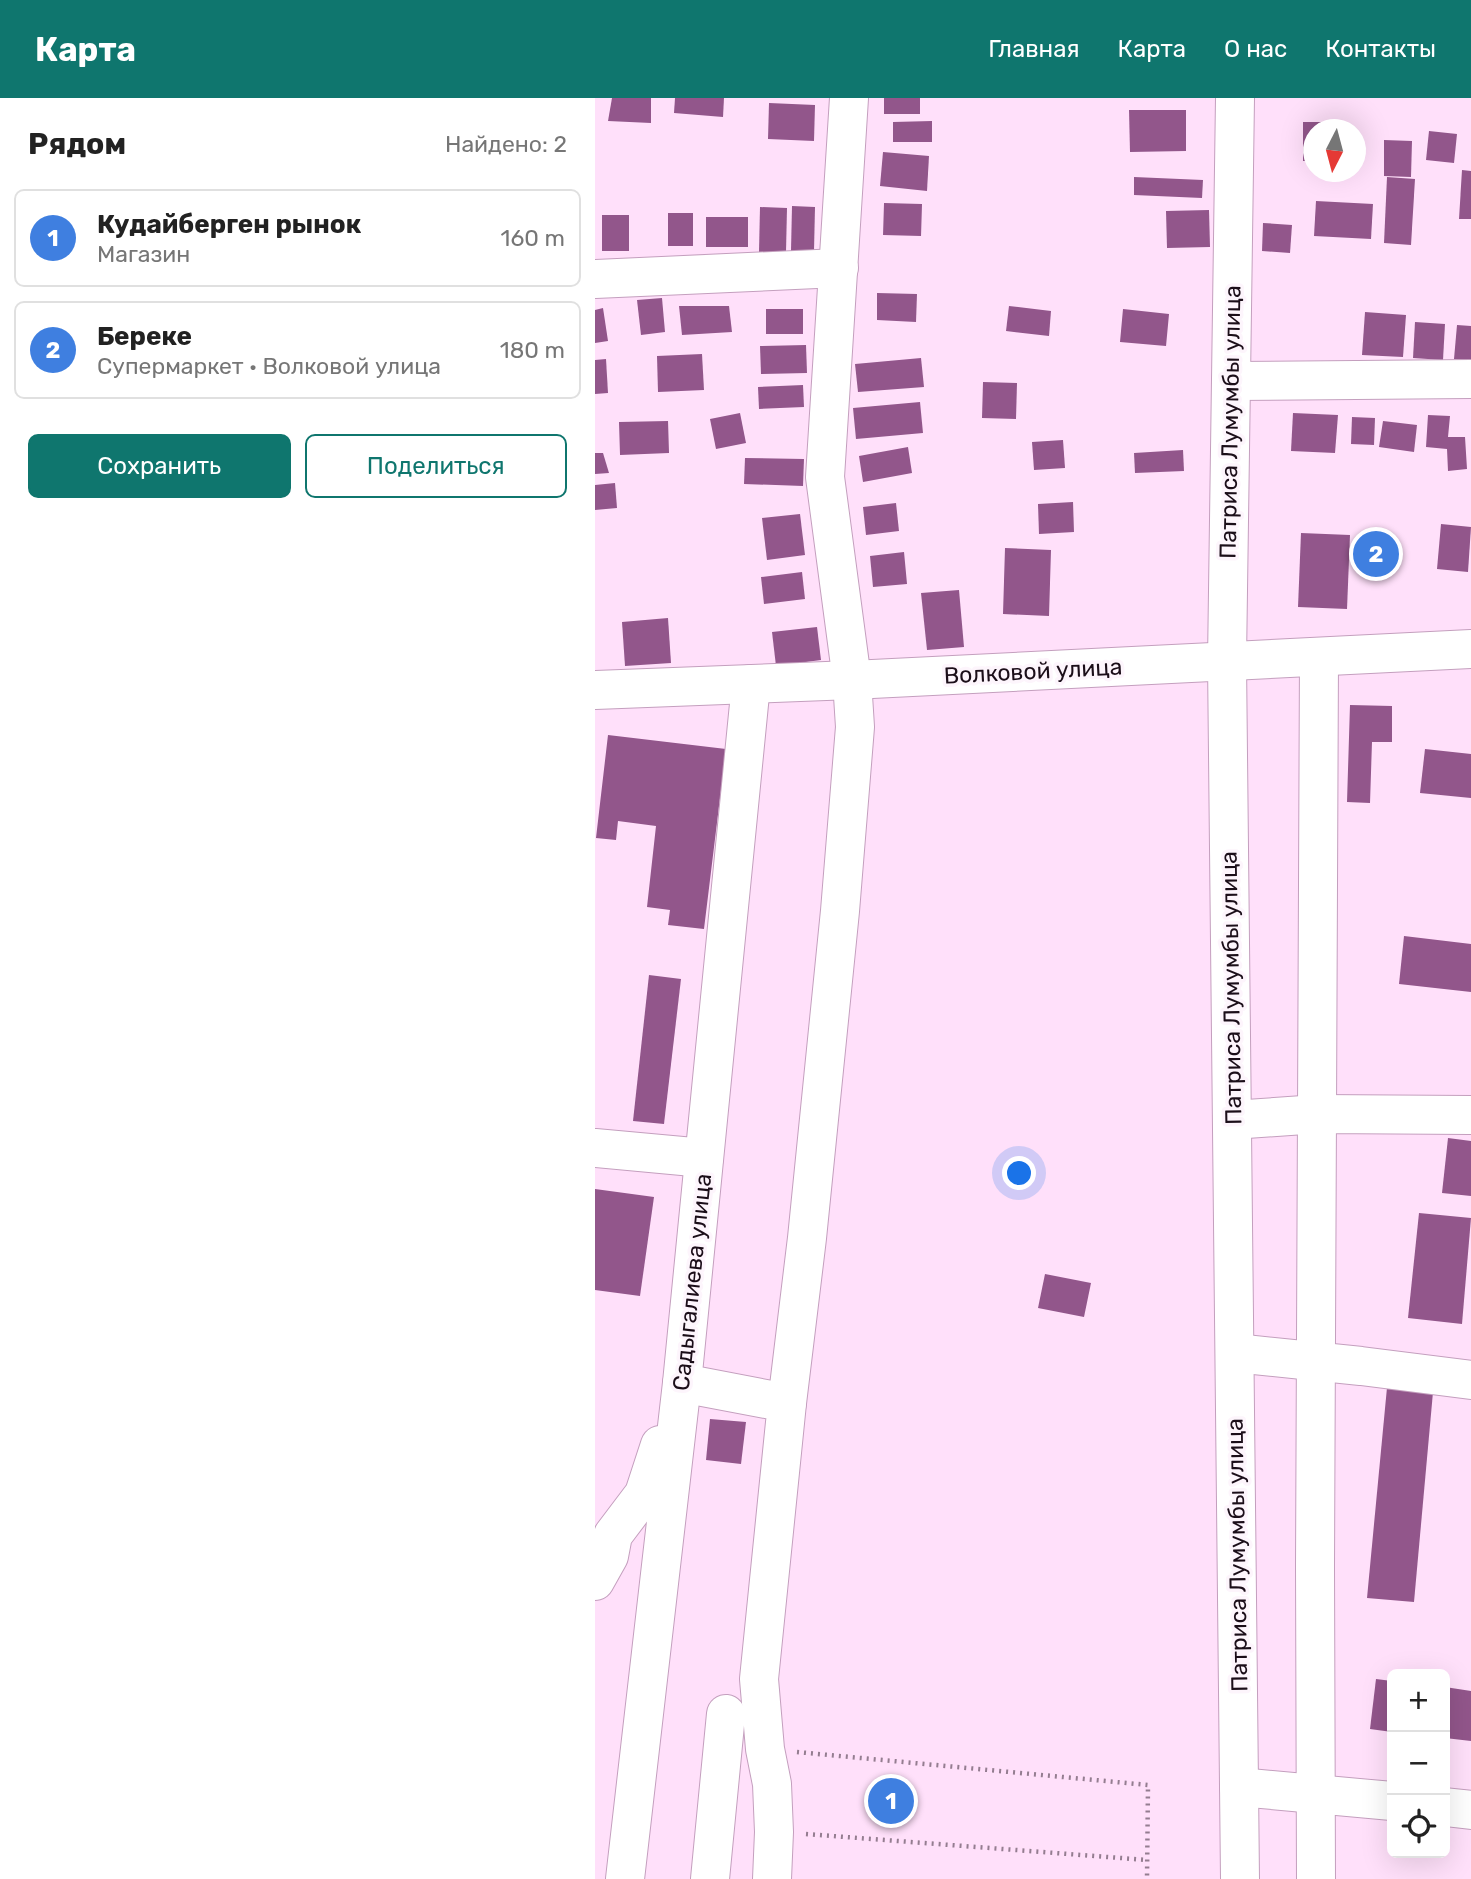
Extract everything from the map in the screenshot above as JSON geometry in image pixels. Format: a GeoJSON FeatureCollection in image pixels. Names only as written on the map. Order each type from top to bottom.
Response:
{"type":"FeatureCollection","features":[{"type":"Feature","properties":{"kind":"street"},"geometry":{"type":"LineString","coordinates":[[772,1879],[772,1784],[765,1749],[759,1679],[841,911],[855,727],[852,680],[825,477],[849,98]]}},
{"type":"Feature","properties":{"kind":"street","name":"Патриса Лумумбы улица"},"geometry":{"type":"LineString","coordinates":[[1235,98],[1227,661],[1240,1879]]}},
{"type":"Feature","properties":{"kind":"street"},"geometry":{"type":"LineString","coordinates":[[595,279],[839,268]]}},
{"type":"Feature","properties":{"kind":"street"},"geometry":{"type":"LineString","coordinates":[[1231,381],[1471,379]]}},
{"type":"Feature","properties":{"kind":"street","name":"Волковой улица"},"geometry":{"type":"LineString","coordinates":[[595,690],[1471,649]]}},
{"type":"Feature","properties":{"kind":"street"},"geometry":{"type":"LineString","coordinates":[[1316,1879],[1319,657]]}},
{"type":"Feature","properties":{"kind":"street","name":"Садыгалиева улица"},"geometry":{"type":"LineString","coordinates":[[625,1879],[682,1383],[751,684]]}},
{"type":"Feature","properties":{"kind":"street"},"geometry":{"type":"LineString","coordinates":[[1232,1120],[1318,1114],[1471,1115]]}},
{"type":"Feature","properties":{"kind":"street"},"geometry":{"type":"LineString","coordinates":[[595,1148],[704,1158]]}},
{"type":"Feature","properties":{"kind":"street"},"geometry":{"type":"LineString","coordinates":[[1235,1353],[1471,1380]]}},
{"type":"Feature","properties":{"kind":"street"},"geometry":{"type":"LineString","coordinates":[[595,1581],[609,1556],[613,1535],[643,1494],[660,1450],[665,1404],[682,1383],[787,1403]]}},
{"type":"Feature","properties":{"kind":"street"},"geometry":{"type":"LineString","coordinates":[[710,1879],[726,1714]]}},
{"type":"Feature","properties":{"kind":"street"},"geometry":{"type":"LineString","coordinates":[[1239,1787],[1387,1800]]}},
{"type":"Feature","properties":{"kind":"street"},"geometry":{"type":"LineString","coordinates":[[1450,1808],[1471,1810]]}},
{"type":"Feature","properties":{"kind":"path"},"geometry":{"type":"LineString","coordinates":[[765,1749],[1148,1785],[1147,1879]]}},
{"type":"Feature","properties":{"kind":"path"},"geometry":{"type":"LineString","coordinates":[[774,1832],[1147,1860]]}},
{"type":"Feature","properties":{"kind":"building"},"geometry":{"type":"Polygon","coordinates":[[[612,98],[651,98],[651,123],[608,121],[612,98]]]}},
{"type":"Feature","properties":{"kind":"building"},"geometry":{"type":"Polygon","coordinates":[[[675,98],[724,98],[723,117],[674,113],[675,98]]]}},
{"type":"Feature","properties":{"kind":"building"},"geometry":{"type":"Polygon","coordinates":[[[884,98],[920,98],[920,114],[884,114],[884,98]]]}},
{"type":"Feature","properties":{"kind":"building"},"geometry":{"type":"Polygon","coordinates":[[[769,103],[815,105],[814,141],[768,139],[769,103]]]}},
{"type":"Feature","properties":{"kind":"building"},"geometry":{"type":"Polygon","coordinates":[[[1129,110],[1186,110],[1186,151],[1130,152],[1129,110]]]}},
{"type":"Feature","properties":{"kind":"building"},"geometry":{"type":"Polygon","coordinates":[[[932,121],[932,142],[893,142],[893,122],[932,121]]]}},
{"type":"Feature","properties":{"kind":"building"},"geometry":{"type":"Polygon","coordinates":[[[1429,131],[1457,134],[1454,163],[1426,160],[1429,131]]]}},
{"type":"Feature","properties":{"kind":"building"},"geometry":{"type":"Polygon","coordinates":[[[1384,140],[1412,141],[1411,177],[1384,176],[1384,140]]]}},
{"type":"Feature","properties":{"kind":"building"},"geometry":{"type":"Polygon","coordinates":[[[883,152],[929,156],[927,191],[880,186],[883,152]]]}},
{"type":"Feature","properties":{"kind":"building"},"geometry":{"type":"Polygon","coordinates":[[[1462,170],[1471,171],[1471,219],[1459,219],[1462,170]]]}},
{"type":"Feature","properties":{"kind":"building"},"geometry":{"type":"Polygon","coordinates":[[[1134,177],[1203,180],[1202,198],[1134,195],[1134,177]]]}},
{"type":"Feature","properties":{"kind":"building"},"geometry":{"type":"Polygon","coordinates":[[[1387,177],[1415,179],[1411,245],[1384,243],[1387,177]]]}},
{"type":"Feature","properties":{"kind":"building"},"geometry":{"type":"Polygon","coordinates":[[[1316,201],[1373,204],[1371,239],[1314,236],[1316,201]]]}},
{"type":"Feature","properties":{"kind":"building"},"geometry":{"type":"Polygon","coordinates":[[[884,203],[922,204],[921,236],[883,235],[884,203]]]}},
{"type":"Feature","properties":{"kind":"building"},"geometry":{"type":"Polygon","coordinates":[[[792,206],[815,207],[814,251],[791,251],[792,206]]]}},
{"type":"Feature","properties":{"kind":"building"},"geometry":{"type":"Polygon","coordinates":[[[760,207],[787,208],[786,252],[759,252],[760,207]]]}},
{"type":"Feature","properties":{"kind":"building"},"geometry":{"type":"Polygon","coordinates":[[[1209,210],[1210,247],[1167,248],[1166,211],[1209,210]]]}},
{"type":"Feature","properties":{"kind":"building"},"geometry":{"type":"Polygon","coordinates":[[[668,213],[693,213],[693,246],[668,246],[668,213]]]}},
{"type":"Feature","properties":{"kind":"building"},"geometry":{"type":"Polygon","coordinates":[[[602,215],[629,215],[629,251],[602,251],[602,215]]]}},
{"type":"Feature","properties":{"kind":"building"},"geometry":{"type":"Polygon","coordinates":[[[706,217],[748,217],[748,247],[706,247],[706,217]]]}},
{"type":"Feature","properties":{"kind":"building"},"geometry":{"type":"Polygon","coordinates":[[[1263,223],[1292,225],[1290,253],[1262,251],[1263,223]]]}},
{"type":"Feature","properties":{"kind":"building"},"geometry":{"type":"Polygon","coordinates":[[[877,293],[917,294],[916,322],[877,320],[877,293]]]}},
{"type":"Feature","properties":{"kind":"building"},"geometry":{"type":"Polygon","coordinates":[[[662,298],[665,332],[641,335],[637,300],[662,298]]]}},
{"type":"Feature","properties":{"kind":"building"},"geometry":{"type":"Polygon","coordinates":[[[679,306],[729,306],[732,332],[682,335],[679,306]]]}},
{"type":"Feature","properties":{"kind":"building"},"geometry":{"type":"Polygon","coordinates":[[[1009,306],[1051,311],[1049,336],[1006,331],[1009,306]]]}},
{"type":"Feature","properties":{"kind":"building"},"geometry":{"type":"Polygon","coordinates":[[[603,308],[608,341],[595,343],[595,310],[603,308]]]}},
{"type":"Feature","properties":{"kind":"building"},"geometry":{"type":"Polygon","coordinates":[[[766,309],[803,309],[803,334],[766,334],[766,309]]]}},
{"type":"Feature","properties":{"kind":"building"},"geometry":{"type":"Polygon","coordinates":[[[1123,309],[1169,314],[1166,346],[1120,342],[1123,309]]]}},
{"type":"Feature","properties":{"kind":"building"},"geometry":{"type":"Polygon","coordinates":[[[1365,312],[1406,315],[1403,357],[1362,355],[1365,312]]]}},
{"type":"Feature","properties":{"kind":"building"},"geometry":{"type":"Polygon","coordinates":[[[1415,322],[1445,324],[1443,360],[1413,358],[1415,322]]]}},
{"type":"Feature","properties":{"kind":"building"},"geometry":{"type":"Polygon","coordinates":[[[1457,325],[1471,326],[1471,360],[1454,359],[1457,325]]]}},
{"type":"Feature","properties":{"kind":"building"},"geometry":{"type":"Polygon","coordinates":[[[806,345],[807,373],[761,374],[760,346],[806,345]]]}},
{"type":"Feature","properties":{"kind":"building"},"geometry":{"type":"Polygon","coordinates":[[[702,354],[704,390],[658,392],[657,356],[702,354]]]}},
{"type":"Feature","properties":{"kind":"building"},"geometry":{"type":"Polygon","coordinates":[[[921,358],[924,387],[858,392],[855,364],[921,358]]]}},
{"type":"Feature","properties":{"kind":"building"},"geometry":{"type":"Polygon","coordinates":[[[606,359],[608,393],[595,394],[595,360],[606,359]]]}},
{"type":"Feature","properties":{"kind":"building"},"geometry":{"type":"Polygon","coordinates":[[[983,382],[1017,383],[1016,419],[982,418],[983,382]]]}},
{"type":"Feature","properties":{"kind":"building"},"geometry":{"type":"Polygon","coordinates":[[[803,385],[804,407],[759,409],[758,387],[803,385]]]}},
{"type":"Feature","properties":{"kind":"building"},"geometry":{"type":"Polygon","coordinates":[[[920,402],[923,433],[856,439],[853,408],[920,402]]]}},
{"type":"Feature","properties":{"kind":"building"},"geometry":{"type":"Polygon","coordinates":[[[740,413],[746,443],[716,449],[710,419],[740,413]]]}},
{"type":"Feature","properties":{"kind":"building"},"geometry":{"type":"Polygon","coordinates":[[[1293,413],[1338,415],[1335,453],[1291,451],[1293,413]]]}},
{"type":"Feature","properties":{"kind":"building"},"geometry":{"type":"Polygon","coordinates":[[[1428,415],[1450,416],[1448,437],[1465,437],[1467,469],[1448,471],[1447,449],[1426,447],[1428,415]]]}},
{"type":"Feature","properties":{"kind":"building"},"geometry":{"type":"Polygon","coordinates":[[[1352,417],[1375,418],[1374,445],[1351,444],[1352,417]]]}},
{"type":"Feature","properties":{"kind":"building"},"geometry":{"type":"Polygon","coordinates":[[[668,421],[669,453],[620,455],[619,422],[668,421]]]}},
{"type":"Feature","properties":{"kind":"building"},"geometry":{"type":"Polygon","coordinates":[[[1383,421],[1417,425],[1414,452],[1379,447],[1383,421]]]}},
{"type":"Feature","properties":{"kind":"building"},"geometry":{"type":"Polygon","coordinates":[[[1063,440],[1065,468],[1034,470],[1032,442],[1063,440]]]}},
{"type":"Feature","properties":{"kind":"building"},"geometry":{"type":"Polygon","coordinates":[[[908,447],[912,473],[863,482],[859,456],[908,447]]]}},
{"type":"Feature","properties":{"kind":"building"},"geometry":{"type":"Polygon","coordinates":[[[1183,450],[1184,471],[1135,473],[1134,453],[1183,450]]]}},
{"type":"Feature","properties":{"kind":"building"},"geometry":{"type":"Polygon","coordinates":[[[595,453],[603,453],[609,473],[595,474],[595,453]]]}},
{"type":"Feature","properties":{"kind":"building"},"geometry":{"type":"Polygon","coordinates":[[[745,458],[804,459],[803,486],[744,484],[745,458]]]}},
{"type":"Feature","properties":{"kind":"building"},"geometry":{"type":"Polygon","coordinates":[[[615,483],[617,508],[595,510],[595,485],[615,483]]]}},
{"type":"Feature","properties":{"kind":"building"},"geometry":{"type":"Polygon","coordinates":[[[1073,502],[1074,532],[1039,534],[1038,504],[1073,502]]]}},
{"type":"Feature","properties":{"kind":"building"},"geometry":{"type":"Polygon","coordinates":[[[896,503],[899,531],[866,535],[863,507],[896,503]]]}},
{"type":"Feature","properties":{"kind":"building"},"geometry":{"type":"Polygon","coordinates":[[[800,514],[805,555],[767,560],[762,518],[800,514]]]}},
{"type":"Feature","properties":{"kind":"building"},"geometry":{"type":"Polygon","coordinates":[[[1441,524],[1471,527],[1468,572],[1437,569],[1441,524]]]}},
{"type":"Feature","properties":{"kind":"building"},"geometry":{"type":"Polygon","coordinates":[[[1301,533],[1350,535],[1347,609],[1298,607],[1301,533]]]}},
{"type":"Feature","properties":{"kind":"building"},"geometry":{"type":"Polygon","coordinates":[[[1390,534],[1391,573],[1362,573],[1361,535],[1390,534]]]}},
{"type":"Feature","properties":{"kind":"building"},"geometry":{"type":"Polygon","coordinates":[[[1005,548],[1051,550],[1049,616],[1003,614],[1005,548]]]}},
{"type":"Feature","properties":{"kind":"building"},"geometry":{"type":"Polygon","coordinates":[[[904,552],[907,584],[873,587],[870,556],[904,552]]]}},
{"type":"Feature","properties":{"kind":"building"},"geometry":{"type":"Polygon","coordinates":[[[802,572],[805,599],[764,604],[761,577],[802,572]]]}},
{"type":"Feature","properties":{"kind":"building"},"geometry":{"type":"Polygon","coordinates":[[[959,590],[964,647],[927,650],[921,593],[959,590]]]}},
{"type":"Feature","properties":{"kind":"building"},"geometry":{"type":"Polygon","coordinates":[[[668,618],[671,663],[625,666],[622,622],[668,618]]]}},
{"type":"Feature","properties":{"kind":"building"},"geometry":{"type":"Polygon","coordinates":[[[817,627],[821,660],[776,666],[772,632],[817,627]]]}},
{"type":"Feature","properties":{"kind":"building"},"geometry":{"type":"Polygon","coordinates":[[[1350,705],[1392,706],[1392,742],[1372,742],[1370,803],[1347,802],[1350,705]]]}},
{"type":"Feature","properties":{"kind":"building"},"geometry":{"type":"Polygon","coordinates":[[[608,735],[726,749],[704,929],[668,925],[670,910],[647,907],[656,826],[618,821],[616,840],[596,838],[608,735]]]}},
{"type":"Feature","properties":{"kind":"building"},"geometry":{"type":"Polygon","coordinates":[[[1425,749],[1471,754],[1471,798],[1420,793],[1425,749]]]}},
{"type":"Feature","properties":{"kind":"building"},"geometry":{"type":"Polygon","coordinates":[[[1404,936],[1471,944],[1471,992],[1399,984],[1404,936]]]}},
{"type":"Feature","properties":{"kind":"building"},"geometry":{"type":"Polygon","coordinates":[[[649,975],[681,979],[664,1124],[633,1121],[649,975]]]}},
{"type":"Feature","properties":{"kind":"building"},"geometry":{"type":"Polygon","coordinates":[[[1448,1138],[1471,1141],[1471,1196],[1442,1193],[1448,1138]]]}},
{"type":"Feature","properties":{"kind":"building"},"geometry":{"type":"Polygon","coordinates":[[[595,1189],[654,1197],[640,1296],[595,1290],[595,1189]]]}},
{"type":"Feature","properties":{"kind":"building"},"geometry":{"type":"Polygon","coordinates":[[[1419,1213],[1471,1218],[1462,1324],[1408,1318],[1419,1213]]]}},
{"type":"Feature","properties":{"kind":"building"},"geometry":{"type":"Polygon","coordinates":[[[1045,1274],[1091,1283],[1084,1317],[1038,1308],[1045,1274]]]}},
{"type":"Feature","properties":{"kind":"building"},"geometry":{"type":"Polygon","coordinates":[[[1388,1377],[1434,1381],[1414,1602],[1367,1598],[1388,1377]]]}},
{"type":"Feature","properties":{"kind":"building"},"geometry":{"type":"Polygon","coordinates":[[[710,1419],[746,1422],[741,1464],[706,1460],[710,1419]]]}},
{"type":"Feature","properties":{"kind":"building"},"geometry":{"type":"Polygon","coordinates":[[[1376,1679],[1387,1680],[1387,1731],[1370,1729],[1376,1679]]]}},
{"type":"Feature","properties":{"kind":"building"},"geometry":{"type":"Polygon","coordinates":[[[1450,1688],[1471,1691],[1471,1741],[1450,1739],[1450,1688]]]}},
{"type":"Feature","properties":{"kind":"place","name":"Береке"},"geometry":{"type":"Point","coordinates":[1376,554]}},
{"type":"Feature","properties":{"kind":"place","name":"Кудайберген рынок"},"geometry":{"type":"Point","coordinates":[891,1801]}}]}
